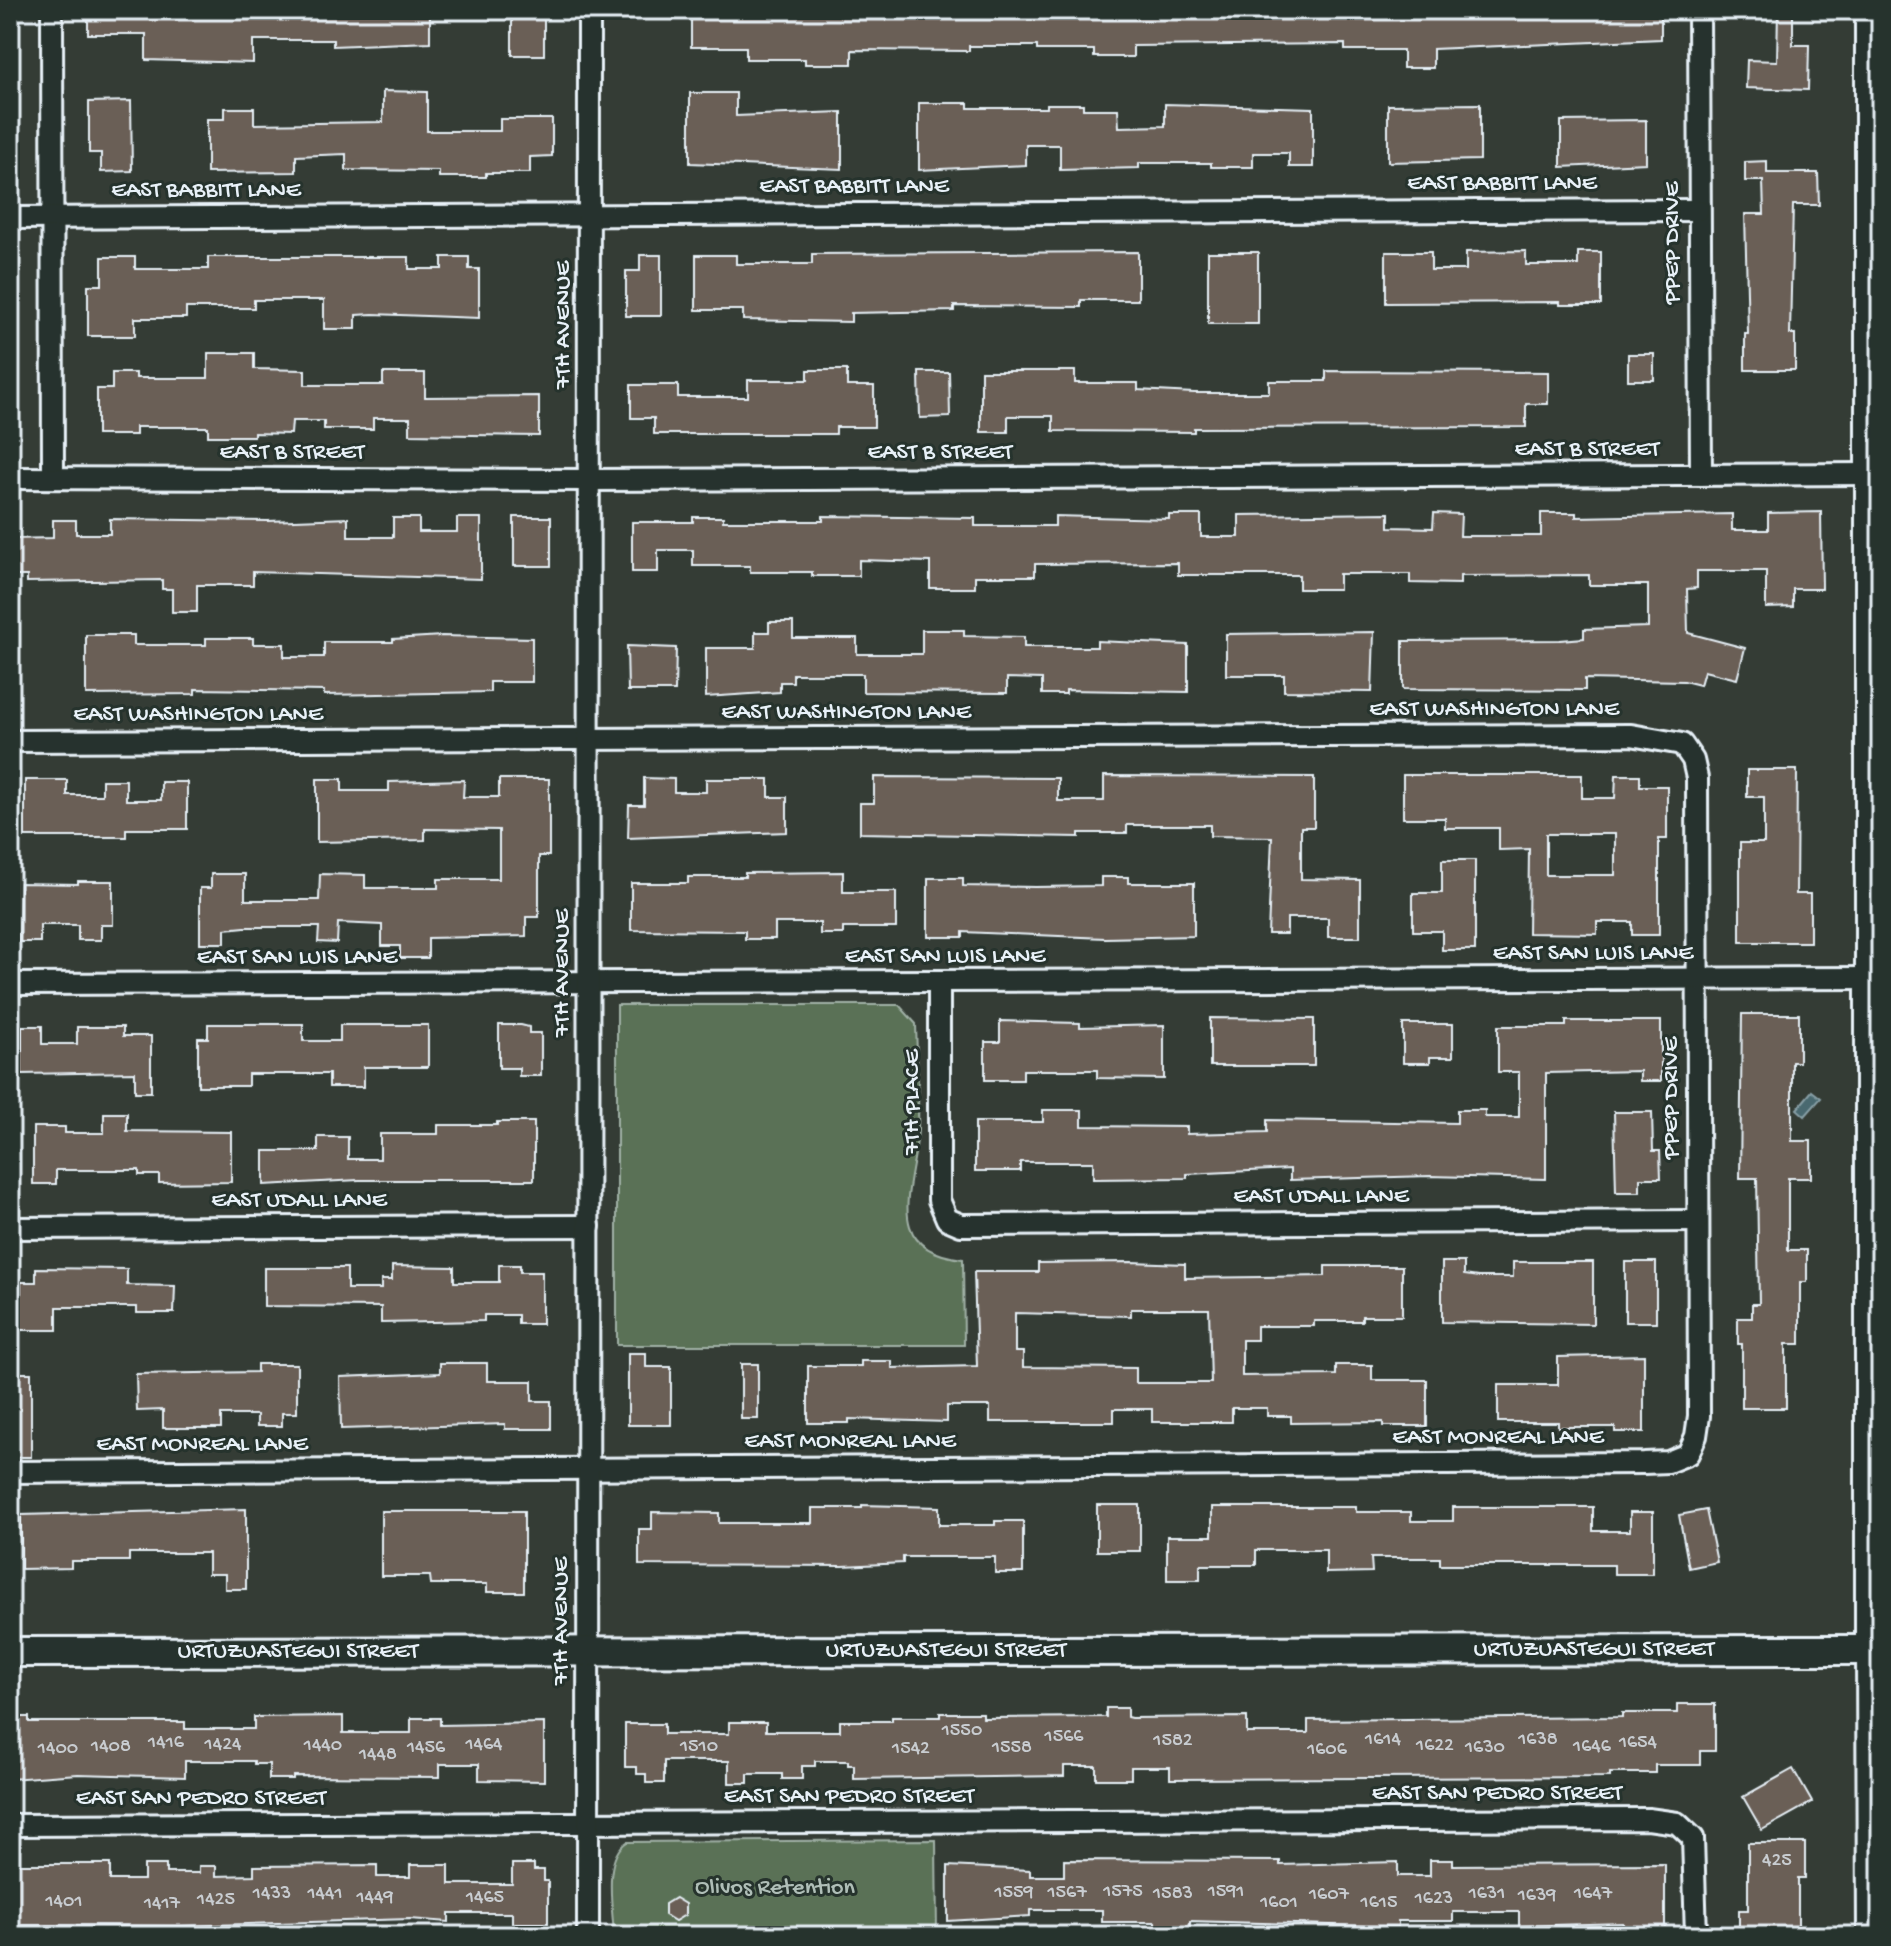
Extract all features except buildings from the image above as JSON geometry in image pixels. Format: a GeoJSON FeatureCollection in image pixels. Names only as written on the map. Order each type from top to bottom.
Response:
{"type":"FeatureCollection","features":[{"type":"Feature","properties":{"kind":"main road"},"geometry":{"type":"LineString","coordinates":[[1870,10],[1869,474],[1875,978],[1875,1650]]}},
{"type":"Feature","properties":{"kind":"main road","name":"URTUZUASTEGUI STREET"},"geometry":{"type":"LineString","coordinates":[[10,1652],[1875,1650]]}},
{"type":"Feature","properties":{"kind":"street"},"geometry":{"type":"LineString","coordinates":[[52,10],[53,477]]}},
{"type":"Feature","properties":{"kind":"street","name":"7TH AVENUE"},"geometry":{"type":"LineString","coordinates":[[588,1936],[589,10]]}},
{"type":"Feature","properties":{"kind":"street","name":"PPEP DRIVE"},"geometry":{"type":"LineString","coordinates":[[1699,10],[1701,475]]}},
{"type":"Feature","properties":{"kind":"street","name":"EAST BABBITT LANE"},"geometry":{"type":"LineString","coordinates":[[10,218],[1698,210]]}},
{"type":"Feature","properties":{"kind":"street","name":"EAST B STREET"},"geometry":{"type":"LineString","coordinates":[[10,478],[590,480],[1869,474]]}},
{"type":"Feature","properties":{"kind":"street","name":"EAST WASHINGTON LANE"},"geometry":{"type":"LineString","coordinates":[[10,741],[1631,735],[1682,744]]}},
{"type":"Feature","properties":{"kind":"street","name":"PPEP DRIVE"},"geometry":{"type":"LineString","coordinates":[[1682,744],[1693,760],[1697,778],[1699,1416],[1696,1436],[1688,1454]]}},
{"type":"Feature","properties":{"kind":"street","name":"EAST SAN LUIS LANE"},"geometry":{"type":"LineString","coordinates":[[10,984],[1875,978]]}},
{"type":"Feature","properties":{"kind":"street","name":"7TH PLACE"},"geometry":{"type":"LineString","coordinates":[[939,983],[939,1200],[947,1219]]}},
{"type":"Feature","properties":{"kind":"street","name":"EAST UDALL LANE"},"geometry":{"type":"LineString","coordinates":[[947,1219],[975,1225],[1697,1221]]}},
{"type":"Feature","properties":{"kind":"street","name":"EAST UDALL LANE"},"geometry":{"type":"LineString","coordinates":[[10,1228],[589,1226]]}},
{"type":"Feature","properties":{"kind":"street","name":"EAST MONREAL LANE"},"geometry":{"type":"LineString","coordinates":[[10,1472],[1644,1463],[1668,1462],[1688,1454]]}},
{"type":"Feature","properties":{"kind":"street"},"geometry":{"type":"LineString","coordinates":[[1871,1936],[1875,1650]]}},
{"type":"Feature","properties":{"kind":"street","name":"EAST SAN PEDRO STREET"},"geometry":{"type":"LineString","coordinates":[[10,1825],[1648,1819],[1677,1823],[1686,1828],[1693,1838],[1696,1853],[1696,1936]]}},
{"type":"Feature","properties":{"kind":"green space"},"geometry":{"type":"Polygon","coordinates":[[[617,1005],[899,1005],[916,1024],[918,1128],[909,1191],[910,1228],[919,1242],[936,1253],[963,1259],[964,1345],[617,1345],[617,1005]]]}},
{"type":"Feature","properties":{"kind":"green space","name":"Olivos Retention"},"geometry":{"type":"Polygon","coordinates":[[[936,1840],[937,1936],[614,1936],[612,1872],[619,1850],[627,1842],[936,1840]]]}},
{"type":"Feature","properties":{"kind":"water"},"geometry":{"type":"Polygon","coordinates":[[[1812,1091],[1821,1098],[1805,1116],[1797,1109],[1812,1091]]]}}]}
